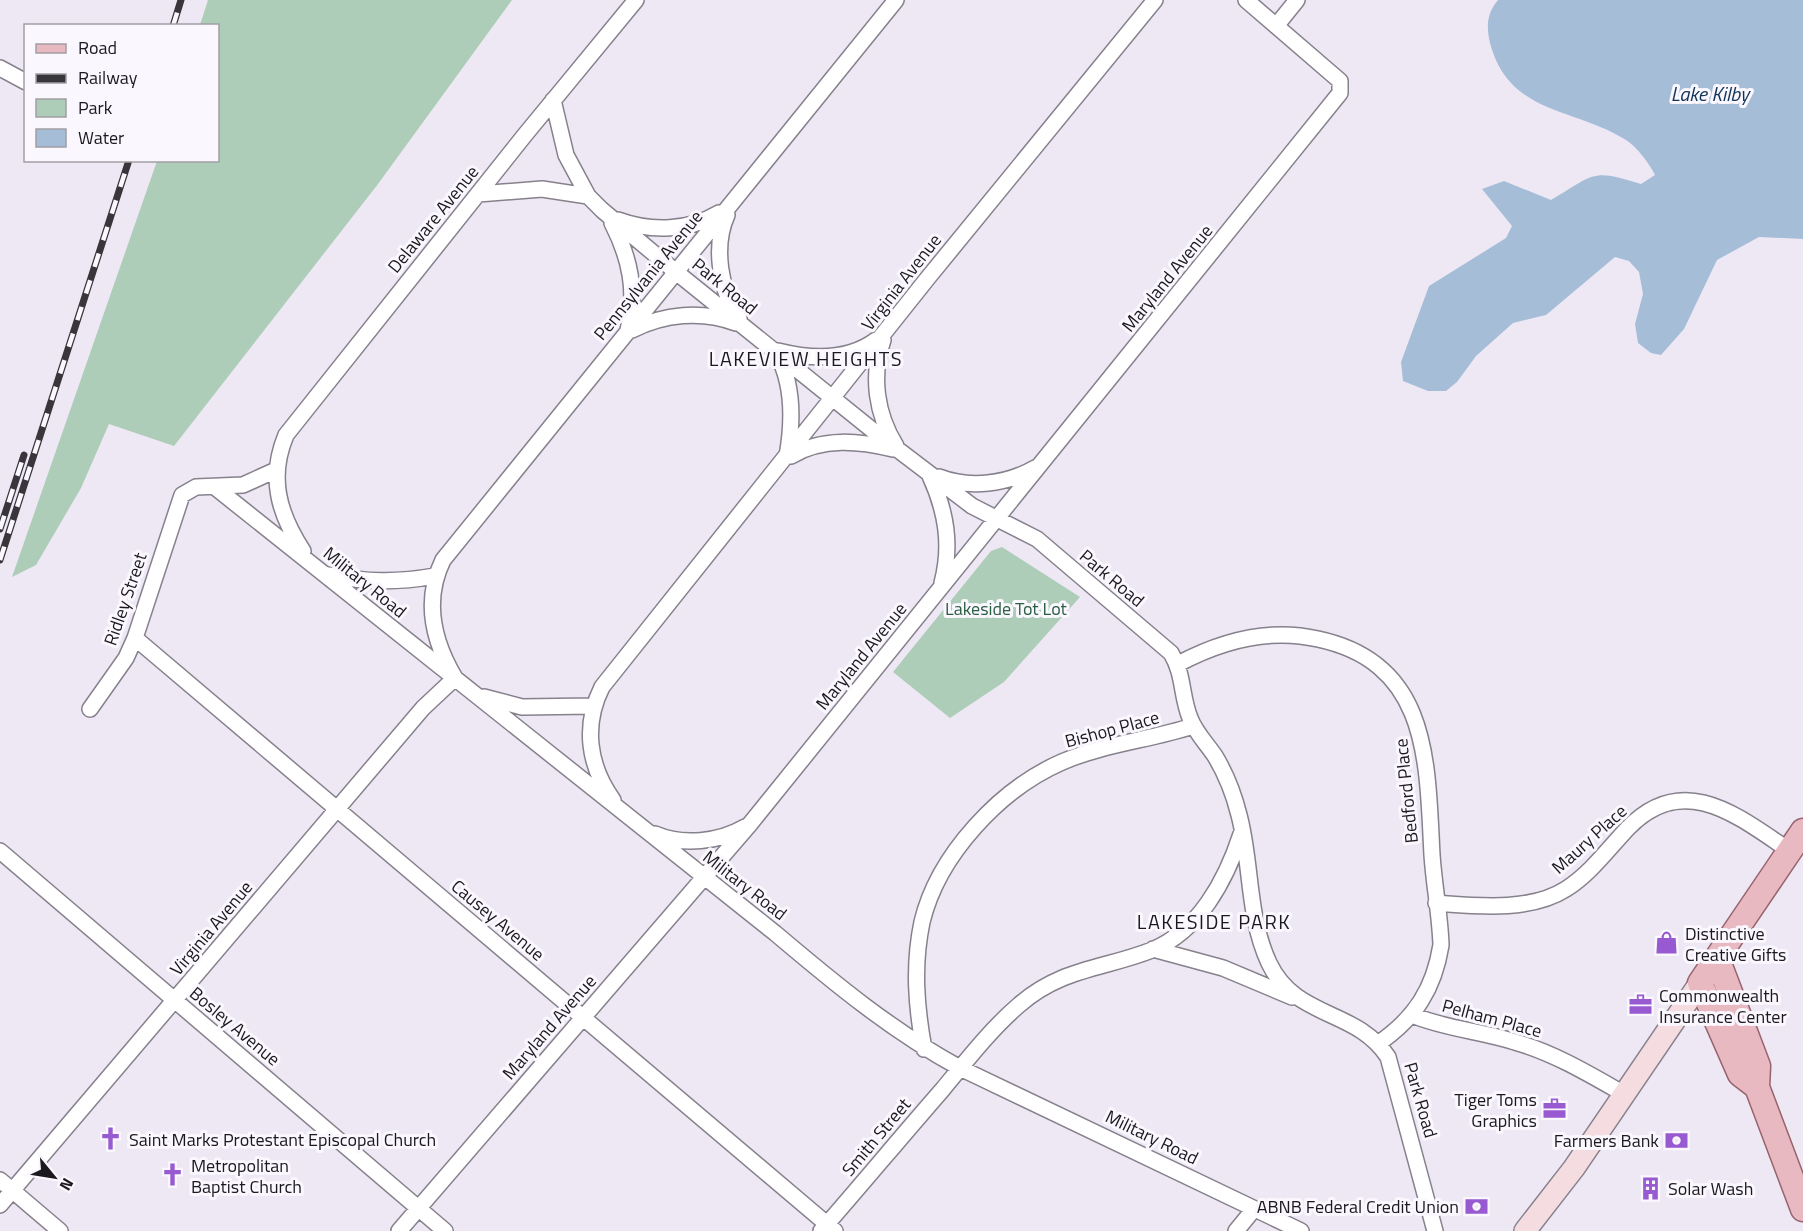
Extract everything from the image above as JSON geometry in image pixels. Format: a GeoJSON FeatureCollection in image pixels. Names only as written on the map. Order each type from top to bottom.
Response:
{"type":"FeatureCollection","features":[{"type":"Feature","properties":{"kind":"main road"},"geometry":{"type":"LineString","coordinates":[[1526,1231],[1574,1168],[1796,841]]}},
{"type":"Feature","properties":{"kind":"main road"},"geometry":{"type":"LineString","coordinates":[[1717,958],[1758,1066],[1757,1088],[1803,1209]]}},
{"type":"Feature","properties":{"kind":"main road"},"geometry":{"type":"LineString","coordinates":[[1700,983],[1740,1074],[1757,1088]]}},
{"type":"Feature","properties":{"kind":"street","name":"Delaware Avenue"},"geometry":{"type":"LineString","coordinates":[[276,470],[286,435],[297,420],[636,0]]}},
{"type":"Feature","properties":{"kind":"street","name":"Pennsylvania Avenue"},"geometry":{"type":"LineString","coordinates":[[435,576],[443,560],[896,0]]}},
{"type":"Feature","properties":{"kind":"street","name":"Virginia Avenue"},"geometry":{"type":"LineString","coordinates":[[593,706],[602,687],[1155,0]]}},
{"type":"Feature","properties":{"kind":"street"},"geometry":{"type":"LineString","coordinates":[[1246,0],[1276,26],[1297,0]]}},
{"type":"Feature","properties":{"kind":"street","name":"Maryland Avenue"},"geometry":{"type":"LineString","coordinates":[[399,1231],[750,824],[1340,93],[1340,81],[1276,26]]}},
{"type":"Feature","properties":{"kind":"street"},"geometry":{"type":"LineString","coordinates":[[0,68],[24,81]]}},
{"type":"Feature","properties":{"kind":"street","name":"Park Road"},"geometry":{"type":"LineString","coordinates":[[553,100],[566,155],[588,196],[609,217],[928,473],[972,506],[1036,539],[1171,653],[1178,664],[1193,726],[1228,781],[1242,829],[1251,896],[1265,952],[1279,980],[1300,1000],[1317,1010],[1362,1028],[1379,1042],[1391,1062],[1435,1231]]}},
{"type":"Feature","properties":{"kind":"street"},"geometry":{"type":"LineString","coordinates":[[478,194],[542,189],[588,196]]}},
{"type":"Feature","properties":{"kind":"street"},"geometry":{"type":"LineString","coordinates":[[609,217],[647,227],[670,228],[705,220],[733,201]]}},
{"type":"Feature","properties":{"kind":"street"},"geometry":{"type":"LineString","coordinates":[[733,201],[724,221],[720,250],[727,295],[744,326]]}},
{"type":"Feature","properties":{"kind":"street"},"geometry":{"type":"LineString","coordinates":[[609,217],[621,239],[633,289],[627,333]]}},
{"type":"Feature","properties":{"kind":"street"},"geometry":{"type":"LineString","coordinates":[[627,333],[666,317],[688,315],[728,320],[744,326]]}},
{"type":"Feature","properties":{"kind":"street"},"geometry":{"type":"LineString","coordinates":[[775,351],[796,356],[840,355],[858,350],[886,332]]}},
{"type":"Feature","properties":{"kind":"street"},"geometry":{"type":"LineString","coordinates":[[886,332],[879,351],[877,391],[887,428],[900,451]]}},
{"type":"Feature","properties":{"kind":"street"},"geometry":{"type":"LineString","coordinates":[[775,351],[786,375],[790,398],[791,436],[786,459]]}},
{"type":"Feature","properties":{"kind":"street"},"geometry":{"type":"LineString","coordinates":[[786,459],[811,447],[827,443],[875,445],[900,451]]}},
{"type":"Feature","properties":{"kind":"street"},"geometry":{"type":"LineString","coordinates":[[928,473],[956,482],[985,484],[1021,475],[1042,463]]}},
{"type":"Feature","properties":{"kind":"street"},"geometry":{"type":"LineString","coordinates":[[216,488],[243,485],[276,470],[279,502],[285,519],[311,564]]}},
{"type":"Feature","properties":{"kind":"street"},"geometry":{"type":"LineString","coordinates":[[928,473],[945,515],[948,537],[947,560],[940,589]]}},
{"type":"Feature","properties":{"kind":"street","name":"Ridley Street"},"geometry":{"type":"LineString","coordinates":[[90,709],[126,658],[135,638],[182,495],[196,487],[216,488]]}},
{"type":"Feature","properties":{"kind":"street","name":"Military Road"},"geometry":{"type":"LineString","coordinates":[[216,488],[642,827],[850,996],[924,1049],[1301,1231]]}},
{"type":"Feature","properties":{"kind":"street"},"geometry":{"type":"LineString","coordinates":[[325,575],[372,583],[400,582],[435,576],[431,604],[434,631],[440,650],[455,678]]}},
{"type":"Feature","properties":{"kind":"street","name":"Bedford Place"},"geometry":{"type":"LineString","coordinates":[[1178,664],[1197,654],[1243,639],[1276,635],[1306,636],[1354,650],[1392,677],[1405,697],[1420,733],[1441,945],[1437,968],[1430,988],[1413,1015],[1379,1042]]}},
{"type":"Feature","properties":{"kind":"street","name":"Causey Avenue"},"geometry":{"type":"LineString","coordinates":[[135,638],[583,1017],[828,1229]]}},
{"type":"Feature","properties":{"kind":"street","name":"Virginia Avenue"},"geometry":{"type":"LineString","coordinates":[[0,1205],[423,708],[455,678]]}},
{"type":"Feature","properties":{"kind":"street"},"geometry":{"type":"LineString","coordinates":[[472,692],[522,707],[593,706],[589,723],[594,760],[610,797],[621,811]]}},
{"type":"Feature","properties":{"kind":"street","name":"Bishop Place"},"geometry":{"type":"LineString","coordinates":[[924,1049],[917,1013],[915,982],[923,921],[945,870],[981,820],[1008,795],[1060,763],[1113,745],[1160,736],[1193,726]]}},
{"type":"Feature","properties":{"kind":"street","name":"Maury Place"},"geometry":{"type":"LineString","coordinates":[[1436,903],[1507,904],[1552,895],[1580,878],[1633,824],[1648,813],[1685,801],[1701,801],[1729,811],[1796,841]]}},
{"type":"Feature","properties":{"kind":"street"},"geometry":{"type":"LineString","coordinates":[[642,827],[677,840],[696,841],[730,834],[750,824]]}},
{"type":"Feature","properties":{"kind":"street"},"geometry":{"type":"LineString","coordinates":[[1153,950],[1173,939],[1207,904],[1234,855],[1242,829]]}},
{"type":"Feature","properties":{"kind":"street","name":"Bosley Avenue"},"geometry":{"type":"LineString","coordinates":[[0,851],[445,1231]]}},
{"type":"Feature","properties":{"kind":"street"},"geometry":{"type":"LineString","coordinates":[[1153,950],[1223,968],[1300,1000]]}},
{"type":"Feature","properties":{"kind":"street","name":"Smith Street"},"geometry":{"type":"LineString","coordinates":[[828,1229],[1004,1018],[1040,989],[1091,966],[1153,950]]}},
{"type":"Feature","properties":{"kind":"street","name":"Pelham Place"},"geometry":{"type":"LineString","coordinates":[[1413,1015],[1435,1025],[1516,1042],[1545,1053],[1624,1094]]}},
{"type":"Feature","properties":{"kind":"street"},"geometry":{"type":"LineString","coordinates":[[0,1180],[60,1231]]}},
{"type":"Feature","properties":{"kind":"street"},"geometry":{"type":"LineString","coordinates":[[1236,1231],[1254,1209]]}},
{"type":"Feature","properties":{"kind":"green space"},"geometry":{"type":"Polygon","coordinates":[[[208,0],[512,0],[378,184],[174,446],[109,424],[81,488],[36,565],[12,577],[157,162],[219,162],[219,24],[200,24],[208,0]]]}},
{"type":"Feature","properties":{"kind":"green space","name":"Lakeside Tot Lot"},"geometry":{"type":"Polygon","coordinates":[[[1002,547],[1080,597],[1004,682],[950,718],[893,672],[991,551],[1002,547]]]}},
{"type":"Feature","properties":{"kind":"water","name":"Lake Kilby"},"geometry":{"type":"Polygon","coordinates":[[[1498,0],[1803,0],[1803,239],[1759,237],[1717,260],[1684,329],[1661,355],[1651,353],[1638,343],[1635,324],[1643,294],[1639,272],[1629,261],[1615,257],[1546,315],[1513,323],[1476,356],[1457,382],[1446,391],[1428,391],[1403,381],[1401,362],[1429,286],[1506,238],[1512,226],[1482,189],[1504,181],[1551,200],[1594,176],[1612,176],[1641,184],[1655,175],[1642,156],[1626,140],[1606,129],[1546,106],[1528,97],[1512,84],[1499,66],[1489,37],[1490,15],[1498,0]]]}},
{"type":"Feature","properties":{"kind":"railway"},"geometry":{"type":"LineString","coordinates":[[174,24],[181,0]]}},
{"type":"Feature","properties":{"kind":"railway"},"geometry":{"type":"LineString","coordinates":[[0,560],[128,162]]}},
{"type":"Feature","properties":{"kind":"railway"},"geometry":{"type":"LineString","coordinates":[[0,529],[24,455]]}},
{"type":"Feature","properties":{"kind":"place","name":"Distinctive Creative Gifts"},"geometry":{"type":"Point","coordinates":[1667,943]}},
{"type":"Feature","properties":{"kind":"place","name":"Commonwealth Insurance Center"},"geometry":{"type":"Point","coordinates":[1641,1005]}},
{"type":"Feature","properties":{"kind":"place","name":"Tiger Toms Graphics"},"geometry":{"type":"Point","coordinates":[1555,1109]}},
{"type":"Feature","properties":{"kind":"place","name":"Saint Marks Protestant Episcopal Church"},"geometry":{"type":"Point","coordinates":[111,1139]}},
{"type":"Feature","properties":{"kind":"place","name":"Farmers Bank"},"geometry":{"type":"Point","coordinates":[1677,1140]}},
{"type":"Feature","properties":{"kind":"place","name":"Metropolitan Baptist Church"},"geometry":{"type":"Point","coordinates":[173,1175]}},
{"type":"Feature","properties":{"kind":"place","name":"Solar Wash"},"geometry":{"type":"Point","coordinates":[1650,1188]}},
{"type":"Feature","properties":{"kind":"place","name":"ABNB Federal Credit Union"},"geometry":{"type":"Point","coordinates":[1477,1206]}},
{"type":"Feature","properties":{"kind":"district","name":"LAKEVIEW HEIGHTS"},"geometry":{"type":"Point","coordinates":[806,358]}},
{"type":"Feature","properties":{"kind":"district","name":"LAKESIDE PARK"},"geometry":{"type":"Point","coordinates":[1214,921]}}]}
